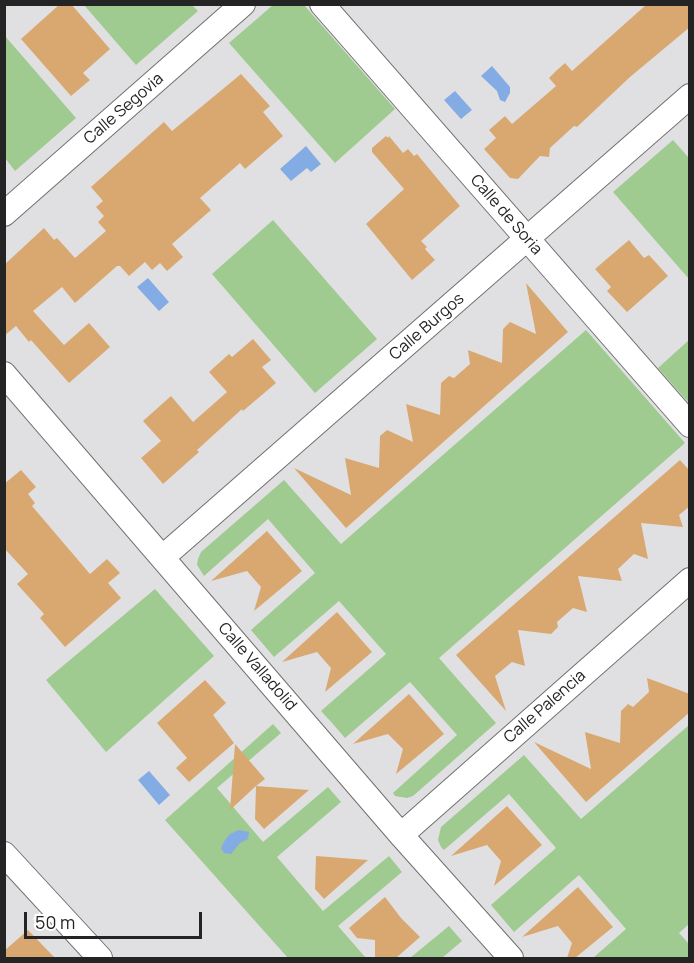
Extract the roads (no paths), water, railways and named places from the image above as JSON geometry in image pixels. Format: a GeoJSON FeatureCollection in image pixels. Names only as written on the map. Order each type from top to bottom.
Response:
{"type":"FeatureCollection","features":[{"type":"Feature","properties":{"kind":"street","name":"Calle Segovia"},"geometry":{"type":"LineString","coordinates":[[4,214],[243,4]]}},
{"type":"Feature","properties":{"kind":"street","name":"Calle de Soria"},"geometry":{"type":"LineString","coordinates":[[322,4],[690,425]]}},
{"type":"Feature","properties":{"kind":"street","name":"Calle Burgos"},"geometry":{"type":"LineString","coordinates":[[164,558],[690,96]]}},
{"type":"Feature","properties":{"kind":"street","name":"Calle Valladolid"},"geometry":{"type":"LineString","coordinates":[[4,374],[401,835],[511,958]]}},
{"type":"Feature","properties":{"kind":"street","name":"Calle Palencia"},"geometry":{"type":"LineString","coordinates":[[401,835],[690,580]]}},
{"type":"Feature","properties":{"kind":"street"},"geometry":{"type":"LineString","coordinates":[[4,854],[100,958]]}},
{"type":"Feature","properties":{"kind":"water"},"geometry":{"type":"Polygon","coordinates":[[[492,66],[510,87],[510,93],[505,102],[500,100],[497,91],[481,76],[492,66]]]}},
{"type":"Feature","properties":{"kind":"water"},"geometry":{"type":"Polygon","coordinates":[[[455,91],[472,110],[461,119],[444,100],[455,91]]]}},
{"type":"Feature","properties":{"kind":"water"},"geometry":{"type":"Polygon","coordinates":[[[306,146],[321,164],[311,172],[307,168],[291,181],[280,169],[306,146]]]}},
{"type":"Feature","properties":{"kind":"water"},"geometry":{"type":"Polygon","coordinates":[[[148,278],[169,302],[159,311],[137,287],[148,278]]]}},
{"type":"Feature","properties":{"kind":"water"},"geometry":{"type":"Polygon","coordinates":[[[149,771],[170,795],[159,805],[138,780],[149,771]]]}},
{"type":"Feature","properties":{"kind":"water"},"geometry":{"type":"Polygon","coordinates":[[[239,830],[249,832],[248,839],[240,843],[231,854],[224,853],[221,848],[225,840],[230,834],[239,830]]]}}]}
